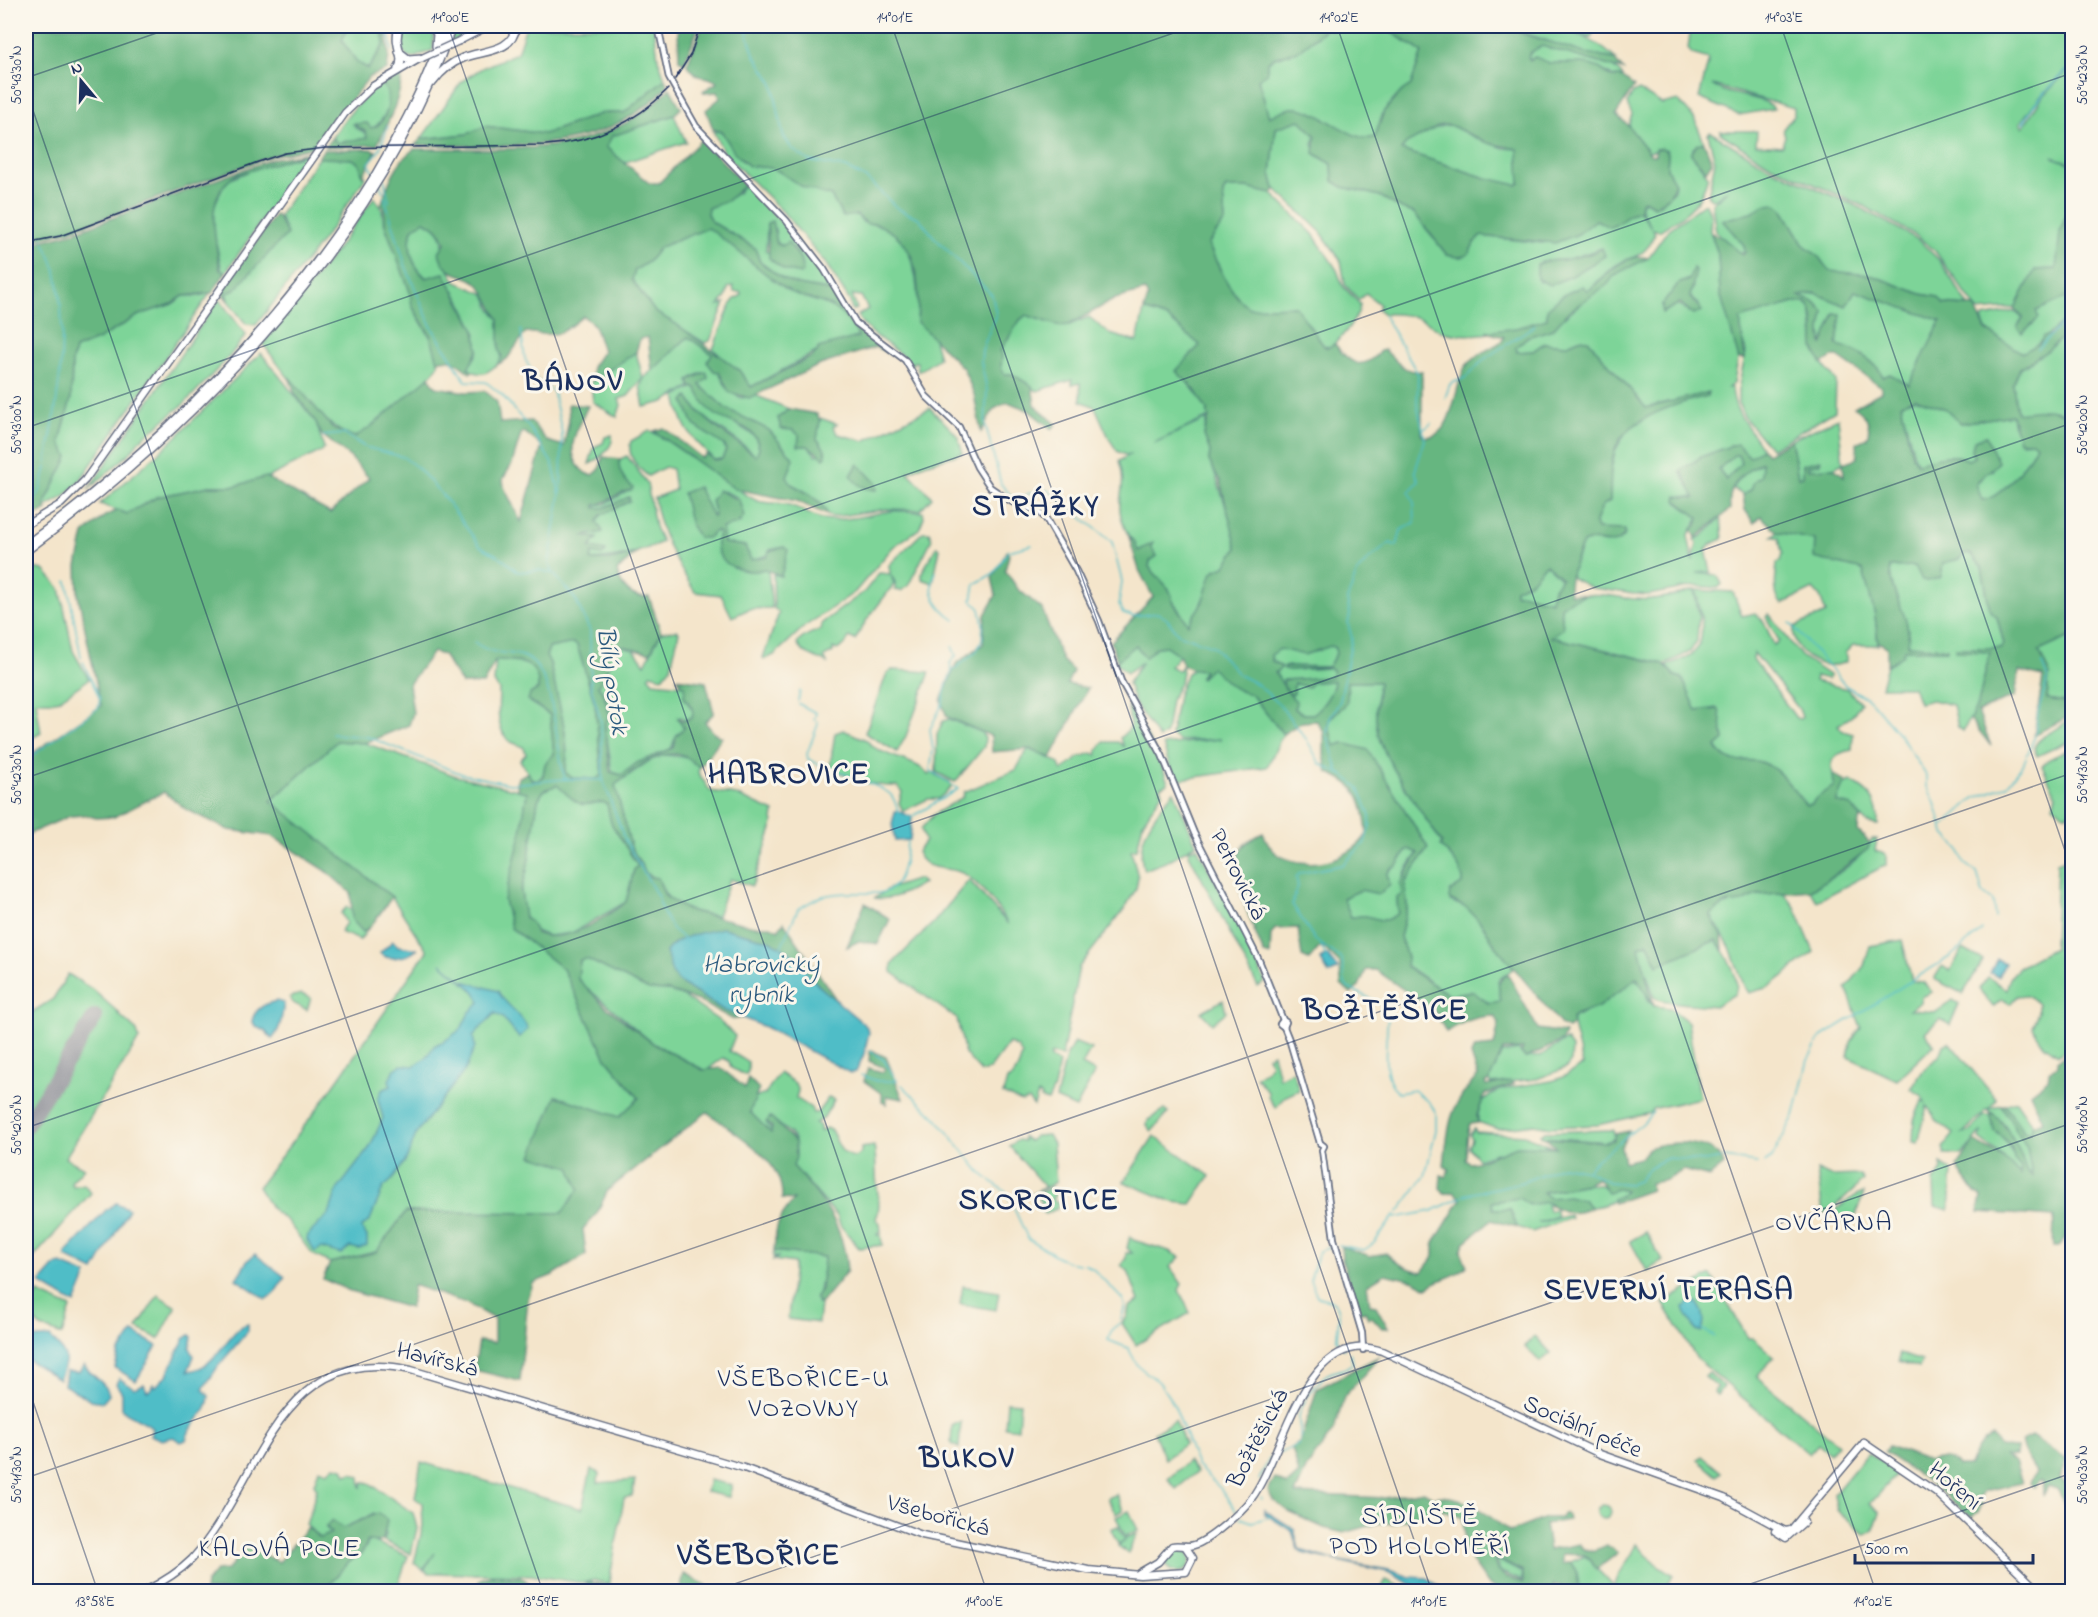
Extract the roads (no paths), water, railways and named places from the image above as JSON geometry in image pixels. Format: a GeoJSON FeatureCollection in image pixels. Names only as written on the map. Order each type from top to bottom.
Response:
{"type":"FeatureCollection","features":[{"type":"Feature","properties":{"kind":"highway"},"geometry":{"type":"LineString","coordinates":[[432,26],[437,36],[435,56]]}},
{"type":"Feature","properties":{"kind":"highway"},"geometry":{"type":"LineString","coordinates":[[260,333],[321,254],[366,189],[406,118],[435,56],[446,26]]}},
{"type":"Feature","properties":{"kind":"highway"},"geometry":{"type":"LineString","coordinates":[[26,551],[86,505],[146,453],[249,346],[317,267],[355,214],[394,152],[424,93],[452,26]]}},
{"type":"Feature","properties":{"kind":"highway"},"geometry":{"type":"LineString","coordinates":[[424,93],[439,74],[453,63],[506,45],[513,37],[516,26]]}},
{"type":"Feature","properties":{"kind":"highway"},"geometry":{"type":"LineString","coordinates":[[398,69],[402,62],[396,41],[399,27]]}},
{"type":"Feature","properties":{"kind":"highway"},"geometry":{"type":"LineString","coordinates":[[399,52],[408,59],[422,58]]}},
{"type":"Feature","properties":{"kind":"highway"},"geometry":{"type":"LineString","coordinates":[[399,52],[406,65]]}},
{"type":"Feature","properties":{"kind":"highway"},"geometry":{"type":"LineString","coordinates":[[26,545],[74,508],[145,447],[249,346]]}},
{"type":"Feature","properties":{"kind":"main road"},"geometry":{"type":"LineString","coordinates":[[26,525],[57,507],[80,486],[336,124],[365,92],[398,69],[487,26]]}},
{"type":"Feature","properties":{"kind":"main road","name":"Petrovická"},"geometry":{"type":"LineString","coordinates":[[658,26],[669,78],[684,110],[700,132],[786,220],[821,263],[856,323],[905,360],[926,396],[959,427],[987,483],[1006,499],[1039,512],[1046,519],[1076,571],[1099,621],[1121,681],[1157,746],[1194,832],[1259,960],[1283,1020],[1280,1024],[1284,1027],[1320,1143],[1317,1147],[1322,1150],[1335,1242],[1362,1333],[1364,1348]]}},
{"type":"Feature","properties":{"kind":"main road"},"geometry":{"type":"LineString","coordinates":[[1347,1352],[1364,1348]]}},
{"type":"Feature","properties":{"kind":"main road","name":"Sociální péče"},"geometry":{"type":"LineString","coordinates":[[1364,1348],[1382,1351],[1600,1454],[1724,1498],[1790,1535]]}},
{"type":"Feature","properties":{"kind":"main road","name":"Sociální péče"},"geometry":{"type":"LineString","coordinates":[[1364,1348],[1606,1461],[1724,1503],[1790,1535]]}},
{"type":"Feature","properties":{"kind":"main road","name":"Božtěšická"},"geometry":{"type":"LineString","coordinates":[[1185,1546],[1198,1543],[1233,1517],[1252,1498],[1267,1473],[1304,1391],[1321,1369],[1347,1352]]}},
{"type":"Feature","properties":{"kind":"main road","name":"Božtěšická"},"geometry":{"type":"LineString","coordinates":[[1193,1558],[1198,1547],[1234,1520],[1255,1500],[1270,1474],[1306,1393],[1322,1372],[1347,1352]]}},
{"type":"Feature","properties":{"kind":"main road","name":"Havířská"},"geometry":{"type":"LineString","coordinates":[[143,1592],[178,1571],[201,1548],[289,1406],[318,1383],[357,1368],[386,1366],[411,1370],[744,1468]]}},
{"type":"Feature","properties":{"kind":"main road","name":"Hoření"},"geometry":{"type":"LineString","coordinates":[[1790,1535],[1855,1461],[1864,1443],[1936,1492],[2040,1592]]}},
{"type":"Feature","properties":{"kind":"main road","name":"Všebořická"},"geometry":{"type":"LineString","coordinates":[[744,1468],[914,1533],[1081,1569],[1130,1575],[1174,1574]]}},
{"type":"Feature","properties":{"kind":"main road"},"geometry":{"type":"LineString","coordinates":[[1130,1575],[1150,1568],[1172,1546],[1185,1546],[1193,1558],[1189,1570],[1174,1574],[1166,1568],[1163,1556]]}},
{"type":"Feature","properties":{"kind":"water"},"geometry":{"type":"Polygon","coordinates":[[[898,811],[912,817],[910,840],[895,841],[892,824],[895,812],[898,811]]]}},
{"type":"Feature","properties":{"kind":"water","name":"Habrovický rybník"},"geometry":{"type":"Polygon","coordinates":[[[722,928],[771,941],[791,953],[818,985],[866,1026],[869,1032],[864,1054],[856,1072],[850,1073],[765,1027],[723,1010],[679,982],[672,973],[666,952],[684,938],[722,928]]]}},
{"type":"Feature","properties":{"kind":"water"},"geometry":{"type":"Polygon","coordinates":[[[393,941],[398,946],[417,949],[398,957],[383,956],[380,953],[393,941]]]}},
{"type":"Feature","properties":{"kind":"water"},"geometry":{"type":"Polygon","coordinates":[[[1327,955],[1338,969],[1329,974],[1320,959],[1327,955]]]}},
{"type":"Feature","properties":{"kind":"water"},"geometry":{"type":"Polygon","coordinates":[[[1997,959],[2005,963],[1998,977],[1990,973],[1997,959]]]}},
{"type":"Feature","properties":{"kind":"water"},"geometry":{"type":"Polygon","coordinates":[[[441,963],[463,981],[498,991],[522,1018],[528,1029],[519,1038],[503,1018],[495,1013],[473,1036],[475,1046],[466,1069],[417,1132],[406,1160],[392,1180],[383,1188],[370,1220],[361,1228],[367,1236],[367,1246],[359,1249],[350,1247],[341,1254],[321,1248],[315,1252],[307,1240],[308,1235],[329,1214],[337,1190],[370,1147],[383,1118],[378,1099],[382,1090],[391,1086],[389,1080],[395,1069],[401,1065],[414,1066],[426,1058],[435,1045],[442,1043],[461,1029],[469,1013],[480,1002],[475,992],[441,963]]]}},
{"type":"Feature","properties":{"kind":"water"},"geometry":{"type":"Polygon","coordinates":[[[277,1001],[284,1003],[279,1027],[272,1039],[252,1021],[262,1007],[277,1001]]]}},
{"type":"Feature","properties":{"kind":"water"},"geometry":{"type":"Polygon","coordinates":[[[116,1203],[129,1209],[94,1271],[66,1257],[66,1253],[106,1210],[116,1203]]]}},
{"type":"Feature","properties":{"kind":"water"},"geometry":{"type":"Polygon","coordinates":[[[255,1254],[285,1277],[274,1294],[266,1299],[236,1279],[248,1260],[255,1254]]]}},
{"type":"Feature","properties":{"kind":"water"},"geometry":{"type":"Polygon","coordinates":[[[61,1264],[87,1275],[75,1304],[40,1283],[55,1266],[61,1264]]]}},
{"type":"Feature","properties":{"kind":"water"},"geometry":{"type":"Polygon","coordinates":[[[1689,1302],[1697,1303],[1703,1313],[1704,1321],[1701,1332],[1695,1330],[1686,1314],[1684,1307],[1689,1302]]]}},
{"type":"Feature","properties":{"kind":"water"},"geometry":{"type":"Polygon","coordinates":[[[248,1324],[248,1331],[219,1365],[203,1389],[209,1396],[206,1408],[191,1428],[186,1440],[181,1442],[173,1437],[162,1440],[150,1435],[152,1429],[148,1424],[122,1410],[122,1393],[116,1384],[119,1378],[134,1388],[144,1384],[147,1391],[150,1390],[153,1384],[155,1387],[167,1375],[184,1339],[190,1335],[192,1337],[190,1348],[194,1356],[188,1371],[198,1369],[215,1356],[235,1332],[248,1324]]]}},
{"type":"Feature","properties":{"kind":"water"},"geometry":{"type":"Polygon","coordinates":[[[133,1332],[157,1346],[136,1381],[115,1368],[119,1353],[133,1332]]]}},
{"type":"Feature","properties":{"kind":"water"},"geometry":{"type":"Polygon","coordinates":[[[26,1333],[30,1339],[50,1337],[63,1352],[65,1364],[59,1379],[26,1359],[26,1333]]]}},
{"type":"Feature","properties":{"kind":"water"},"geometry":{"type":"Polygon","coordinates":[[[84,1365],[108,1391],[109,1395],[103,1402],[91,1400],[64,1385],[66,1371],[79,1372],[84,1365]]]}},
{"type":"Feature","properties":{"kind":"water"},"geometry":{"type":"Polygon","coordinates":[[[1264,1510],[1294,1529],[1299,1549],[1329,1559],[1302,1553],[1298,1549],[1292,1531],[1265,1514],[1264,1510]]]}},
{"type":"Feature","properties":{"kind":"water"},"geometry":{"type":"Polygon","coordinates":[[[1330,1559],[1389,1570],[1410,1577],[1427,1578],[1445,1591],[1424,1591],[1388,1572],[1330,1559]]]}},
{"type":"Feature","properties":{"kind":"waterway"},"geometry":{"type":"LineString","coordinates":[[387,26],[392,51]]}},
{"type":"Feature","properties":{"kind":"waterway"},"geometry":{"type":"LineString","coordinates":[[745,26],[754,54],[773,84],[783,135],[792,149],[809,161],[846,168],[867,179],[898,209],[919,218],[934,237],[992,295],[996,314],[982,350],[981,362],[987,390],[985,423],[1001,484],[1013,498],[1020,499],[1029,493],[1048,490],[1112,542],[1122,581],[1119,604],[1123,613],[1133,616],[1158,613],[1167,619],[1178,634],[1213,646],[1239,675],[1257,684],[1278,703],[1307,740],[1320,764],[1343,775],[1359,788],[1370,816],[1370,826],[1364,844],[1342,865],[1300,873],[1296,877],[1298,886],[1292,904],[1315,940],[1342,959],[1345,984],[1348,988],[1388,1007],[1386,1064],[1392,1084],[1398,1093],[1414,1090],[1430,1103],[1436,1113],[1436,1130],[1425,1176],[1398,1212]]}},
{"type":"Feature","properties":{"kind":"waterway"},"geometry":{"type":"LineString","coordinates":[[2023,123],[2035,103],[2072,65]]}},
{"type":"Feature","properties":{"kind":"waterway"},"geometry":{"type":"LineString","coordinates":[[373,172],[369,163],[379,151],[388,126]]}},
{"type":"Feature","properties":{"kind":"waterway","name":"Bílý potok"},"geometry":{"type":"LineString","coordinates":[[384,179],[389,202]]}},
{"type":"Feature","properties":{"kind":"waterway","name":"Bílý potok"},"geometry":{"type":"LineString","coordinates":[[379,183],[383,192]]}},
{"type":"Feature","properties":{"kind":"waterway","name":"Bílý potok"},"geometry":{"type":"LineString","coordinates":[[384,196],[406,267],[431,326],[463,377],[466,381],[486,382],[502,395],[532,431],[553,465],[560,495],[549,564],[553,573],[576,600],[590,631],[591,687],[601,721],[603,780],[625,840],[658,897],[663,913],[672,929],[684,939]]}},
{"type":"Feature","properties":{"kind":"waterway"},"geometry":{"type":"LineString","coordinates":[[44,242],[56,272],[62,319],[58,392],[46,463]]}},
{"type":"Feature","properties":{"kind":"waterway"},"geometry":{"type":"LineString","coordinates":[[2037,349],[2072,314]]}},
{"type":"Feature","properties":{"kind":"waterway"},"geometry":{"type":"LineString","coordinates":[[1384,316],[1418,374],[1417,405],[1423,430]]}},
{"type":"Feature","properties":{"kind":"waterway"},"geometry":{"type":"LineString","coordinates":[[1445,398],[1450,384],[1467,377],[1483,360],[1535,325]]}},
{"type":"Feature","properties":{"kind":"waterway"},"geometry":{"type":"LineString","coordinates":[[521,330],[525,359],[535,378],[553,391],[562,433],[561,492]]}},
{"type":"Feature","properties":{"kind":"waterway"},"geometry":{"type":"LineString","coordinates":[[1338,771],[1327,733],[1330,718],[1340,701],[1352,638],[1348,624],[1350,614],[1347,600],[1357,572],[1390,543],[1397,546],[1401,530],[1415,523],[1414,503],[1409,492],[1419,481],[1415,471],[1425,440],[1423,430],[1432,423]]}},
{"type":"Feature","properties":{"kind":"waterway"},"geometry":{"type":"LineString","coordinates":[[323,436],[344,434],[365,447],[403,457],[418,468],[444,497],[480,546],[502,558],[518,572],[540,570],[552,573]]}},
{"type":"Feature","properties":{"kind":"waterway"},"geometry":{"type":"LineString","coordinates":[[26,517],[40,491],[46,467]]}},
{"type":"Feature","properties":{"kind":"waterway"},"geometry":{"type":"LineString","coordinates":[[910,818],[958,789],[930,770],[933,750],[930,729],[942,705],[952,671],[976,652],[982,640],[983,623],[980,609],[972,600],[975,584],[994,573],[1008,551],[1032,545]]}},
{"type":"Feature","properties":{"kind":"waterway"},"geometry":{"type":"LineString","coordinates":[[936,572],[932,586],[935,599],[955,620]]}},
{"type":"Feature","properties":{"kind":"waterway"},"geometry":{"type":"LineString","coordinates":[[67,581],[81,657]]}},
{"type":"Feature","properties":{"kind":"waterway"},"geometry":{"type":"LineString","coordinates":[[1790,623],[1846,686],[1870,700],[1899,734],[1926,775],[1926,785],[1934,800],[1944,833],[1959,849],[1965,864],[1977,873],[1983,893],[1993,901],[1995,918]]}},
{"type":"Feature","properties":{"kind":"waterway"},"geometry":{"type":"LineString","coordinates":[[474,642],[497,652],[521,655],[537,667],[550,696],[565,779]]}},
{"type":"Feature","properties":{"kind":"waterway"},"geometry":{"type":"LineString","coordinates":[[952,646],[956,656],[950,663],[952,671]]}},
{"type":"Feature","properties":{"kind":"waterway"},"geometry":{"type":"LineString","coordinates":[[26,760],[98,708],[100,699],[83,662]]}},
{"type":"Feature","properties":{"kind":"waterway"},"geometry":{"type":"LineString","coordinates":[[1943,826],[1973,799],[2007,785],[2023,765],[2035,736],[2038,712],[2048,679],[2042,664]]}},
{"type":"Feature","properties":{"kind":"waterway"},"geometry":{"type":"LineString","coordinates":[[798,701],[800,691]]}},
{"type":"Feature","properties":{"kind":"waterway"},"geometry":{"type":"LineString","coordinates":[[799,704],[816,713],[814,720]]}},
{"type":"Feature","properties":{"kind":"waterway"},"geometry":{"type":"LineString","coordinates":[[818,724],[807,754],[808,759],[884,790],[893,798],[898,811]]}},
{"type":"Feature","properties":{"kind":"waterway"},"geometry":{"type":"LineString","coordinates":[[332,734],[368,737],[462,774],[510,784],[565,779],[603,780]]}},
{"type":"Feature","properties":{"kind":"waterway"},"geometry":{"type":"LineString","coordinates":[[780,949],[798,909],[813,900],[841,893],[881,893],[891,889],[898,880],[907,842]]}},
{"type":"Feature","properties":{"kind":"waterway"},"geometry":{"type":"LineString","coordinates":[[1764,1163],[1772,1158],[1794,1116],[1808,1060],[1821,1037],[1951,956],[1982,930]]}},
{"type":"Feature","properties":{"kind":"waterway"},"geometry":{"type":"LineString","coordinates":[[1321,945],[1326,957]]}},
{"type":"Feature","properties":{"kind":"waterway","name":"Bílý potok"},"geometry":{"type":"LineString","coordinates":[[870,1051],[884,1060],[897,1081]]}},
{"type":"Feature","properties":{"kind":"waterway"},"geometry":{"type":"LineString","coordinates":[[861,1075],[877,1081],[894,1081]]}},
{"type":"Feature","properties":{"kind":"waterway","name":"Bílý potok"},"geometry":{"type":"LineString","coordinates":[[902,1085],[936,1118],[982,1174],[1007,1193],[1028,1239],[1067,1262],[1080,1264]]}},
{"type":"Feature","properties":{"kind":"waterway"},"geometry":{"type":"LineString","coordinates":[[1587,1171],[1596,1160],[1642,1124],[1653,1112]]}},
{"type":"Feature","properties":{"kind":"waterway"},"geometry":{"type":"LineString","coordinates":[[1590,1172],[1609,1182],[1630,1184],[1638,1181],[1650,1167],[1668,1158],[1705,1161],[1724,1158],[1757,1163]]}},
{"type":"Feature","properties":{"kind":"waterway"},"geometry":{"type":"LineString","coordinates":[[1464,1195],[1523,1182],[1562,1166],[1588,1171]]}},
{"type":"Feature","properties":{"kind":"waterway"},"geometry":{"type":"LineString","coordinates":[[1395,1218],[1432,1211],[1462,1197]]}},
{"type":"Feature","properties":{"kind":"waterway"},"geometry":{"type":"LineString","coordinates":[[1339,1245],[1364,1250],[1374,1243],[1395,1215]]}},
{"type":"Feature","properties":{"kind":"waterway"},"geometry":{"type":"LineString","coordinates":[[1334,1246],[1319,1251],[1310,1280],[1317,1296],[1332,1301],[1338,1308],[1337,1340],[1344,1349]]}},
{"type":"Feature","properties":{"kind":"waterway","name":"Bílý potok"},"geometry":{"type":"LineString","coordinates":[[1084,1264],[1093,1269],[1123,1300],[1125,1306],[1121,1320]]}},
{"type":"Feature","properties":{"kind":"waterway","name":"Bílý potok"},"geometry":{"type":"LineString","coordinates":[[1120,1323],[1112,1329],[1108,1340],[1128,1348],[1138,1366],[1159,1382],[1175,1407],[1197,1466],[1220,1488],[1236,1510]]}},
{"type":"Feature","properties":{"kind":"waterway"},"geometry":{"type":"LineString","coordinates":[[1702,1329],[1714,1336]]}},
{"type":"Feature","properties":{"kind":"waterway"},"geometry":{"type":"LineString","coordinates":[[1281,1453],[1299,1444],[1301,1437],[1299,1416],[1309,1394],[1325,1376],[1353,1363],[1350,1353]]}},
{"type":"Feature","properties":{"kind":"waterway"},"geometry":{"type":"LineString","coordinates":[[1259,1480],[1270,1457]]}},
{"type":"Feature","properties":{"kind":"waterway","name":"Bílý potok"},"geometry":{"type":"LineString","coordinates":[[1241,1518],[1252,1522],[1270,1517]]}},
{"type":"Feature","properties":{"kind":"railway"},"geometry":{"type":"LineString","coordinates":[[675,79],[691,54],[700,26]]}},
{"type":"Feature","properties":{"kind":"railway"},"geometry":{"type":"LineString","coordinates":[[26,243],[60,236],[285,153],[325,148],[546,145],[581,140],[628,121],[668,89]]}},
{"type":"Feature","properties":{"kind":"district","name":"BÁNOV"},"geometry":{"type":"Point","coordinates":[573,383]}},
{"type":"Feature","properties":{"kind":"district","name":"STRÁŽKY"},"geometry":{"type":"Point","coordinates":[1036,508]}},
{"type":"Feature","properties":{"kind":"district","name":"HABROVICE"},"geometry":{"type":"Point","coordinates":[789,776]}},
{"type":"Feature","properties":{"kind":"district","name":"BOŽTĚŠICE"},"geometry":{"type":"Point","coordinates":[1385,1012]}},
{"type":"Feature","properties":{"kind":"district","name":"SKOROTICE"},"geometry":{"type":"Point","coordinates":[1039,1202]}},
{"type":"Feature","properties":{"kind":"district","name":"OVČÁRNA"},"geometry":{"type":"Point","coordinates":[1834,1224]}},
{"type":"Feature","properties":{"kind":"district","name":"SEVERNÍ TERASA"},"geometry":{"type":"Point","coordinates":[1669,1292]}},
{"type":"Feature","properties":{"kind":"district","name":"VŠEBOŘICE-U VOZOVNY"},"geometry":{"type":"Point","coordinates":[804,1395]}},
{"type":"Feature","properties":{"kind":"district","name":"BUKOV"},"geometry":{"type":"Point","coordinates":[967,1460]}},
{"type":"Feature","properties":{"kind":"district","name":"SÍDLIŠTĚ POD HOLOMĚŘÍ"},"geometry":{"type":"Point","coordinates":[1420,1533]}},
{"type":"Feature","properties":{"kind":"district","name":"KALOVÁ POLE"},"geometry":{"type":"Point","coordinates":[280,1550]}},
{"type":"Feature","properties":{"kind":"district","name":"VŠEBOŘICE"},"geometry":{"type":"Point","coordinates":[759,1557]}}]}
